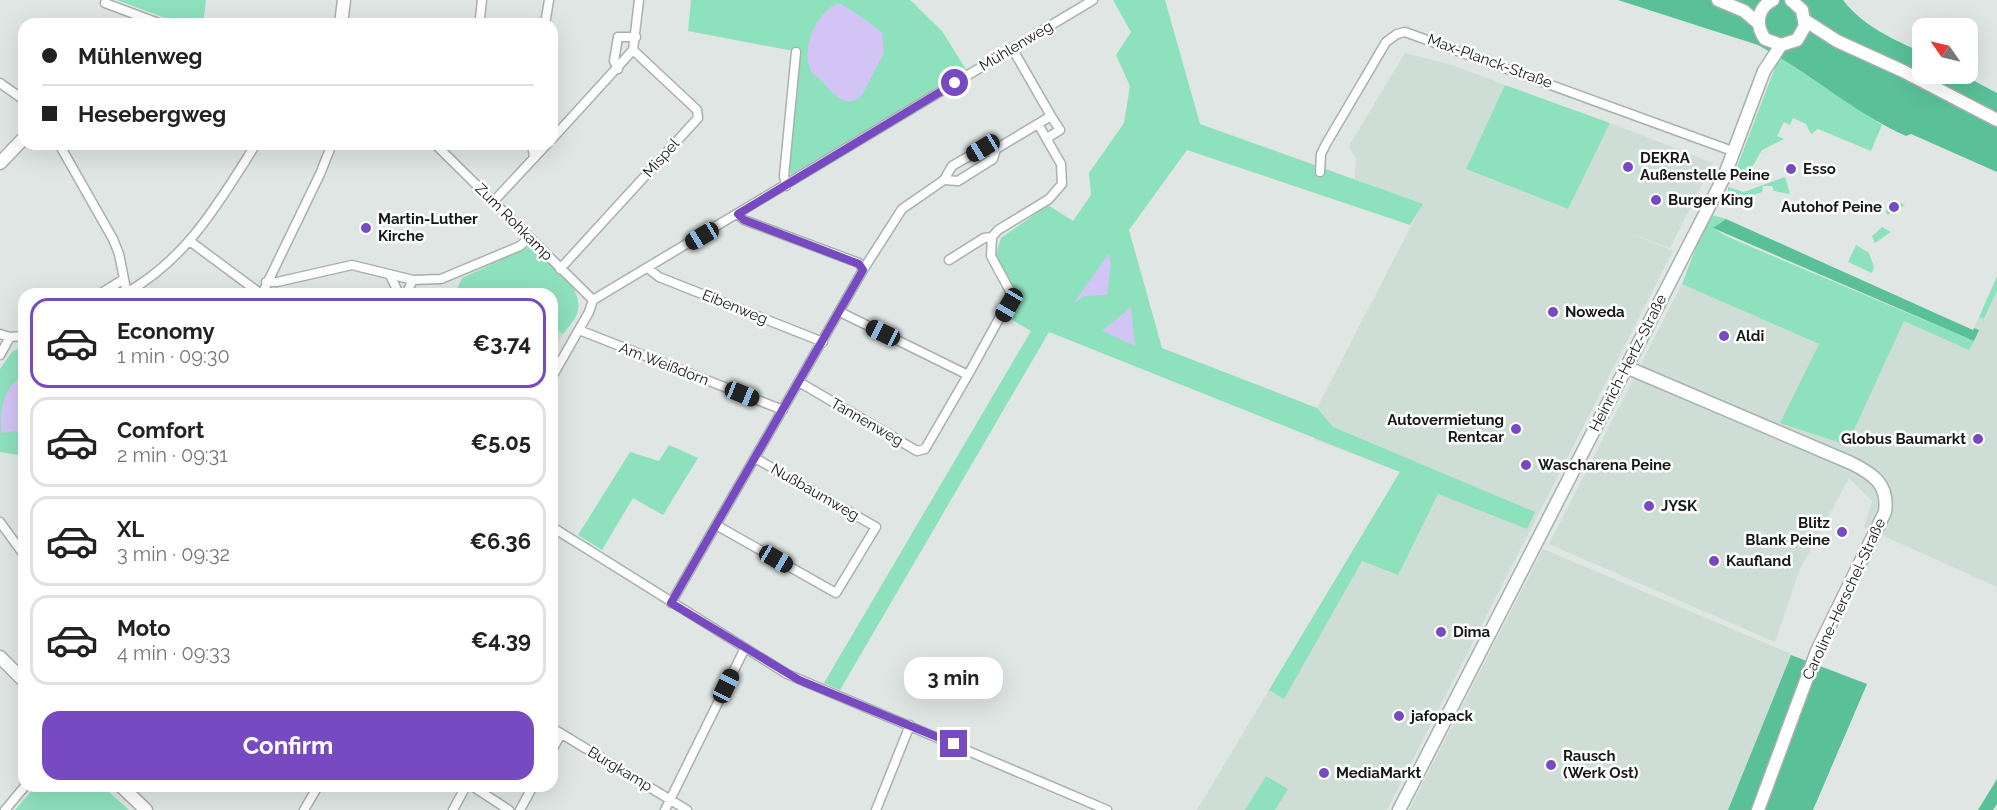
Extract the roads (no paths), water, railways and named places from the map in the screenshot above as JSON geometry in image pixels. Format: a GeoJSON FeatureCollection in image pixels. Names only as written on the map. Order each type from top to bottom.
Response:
{"type":"FeatureCollection","features":[{"type":"Feature","properties":{"kind":"street"},"geometry":{"type":"LineString","coordinates":[[342,18],[344,0]]}},
{"type":"Feature","properties":{"kind":"street"},"geometry":{"type":"LineString","coordinates":[[480,18],[482,0]]}},
{"type":"Feature","properties":{"kind":"street"},"geometry":{"type":"LineString","coordinates":[[546,18],[549,0]]}},
{"type":"Feature","properties":{"kind":"street"},"geometry":{"type":"LineString","coordinates":[[558,133],[633,50],[639,0]]}},
{"type":"Feature","properties":{"kind":"street","name":"Mühlenweg"},"geometry":{"type":"LineString","coordinates":[[593,300],[649,269],[1093,0]]}},
{"type":"Feature","properties":{"kind":"street"},"geometry":{"type":"LineString","coordinates":[[1723,2],[1744,11],[1758,23],[1766,39],[1781,45],[1792,43],[1801,37],[1806,21],[1803,10],[1791,0]]}},
{"type":"Feature","properties":{"kind":"street"},"geometry":{"type":"LineString","coordinates":[[1723,2],[1745,7],[1769,3]]}},
{"type":"Feature","properties":{"kind":"street"},"geometry":{"type":"LineString","coordinates":[[105,3],[145,18]]}},
{"type":"Feature","properties":{"kind":"street"},"geometry":{"type":"LineString","coordinates":[[1758,23],[1769,3]]}},
{"type":"Feature","properties":{"kind":"street"},"geometry":{"type":"LineString","coordinates":[[1806,21],[1838,41],[1903,71],[1997,120]]}},
{"type":"Feature","properties":{"kind":"street","name":"Max-Planck-Straße"},"geometry":{"type":"LineString","coordinates":[[1320,172],[1321,154],[1326,144],[1386,42],[1397,33],[1405,32],[1735,152]]}},
{"type":"Feature","properties":{"kind":"street"},"geometry":{"type":"LineString","coordinates":[[618,69],[614,61],[618,37],[636,37]]}},
{"type":"Feature","properties":{"kind":"street"},"geometry":{"type":"LineString","coordinates":[[1801,37],[1838,41]]}},
{"type":"Feature","properties":{"kind":"street","name":"Heinrich-Hertz-Straße"},"geometry":{"type":"LineString","coordinates":[[1764,71],[1766,39]]}},
{"type":"Feature","properties":{"kind":"street","name":"Heinrich-Hertz-Straße"},"geometry":{"type":"LineString","coordinates":[[1399,810],[1735,152],[1764,71],[1781,45]]}},
{"type":"Feature","properties":{"kind":"street"},"geometry":{"type":"LineString","coordinates":[[1012,48],[1060,129],[1047,138]]}},
{"type":"Feature","properties":{"kind":"street","name":"Mispel"},"geometry":{"type":"LineString","coordinates":[[560,268],[698,118],[697,110],[633,50]]}},
{"type":"Feature","properties":{"kind":"street"},"geometry":{"type":"LineString","coordinates":[[786,186],[784,176],[796,52]]}},
{"type":"Feature","properties":{"kind":"street"},"geometry":{"type":"LineString","coordinates":[[0,82],[18,96]]}},
{"type":"Feature","properties":{"kind":"street"},"geometry":{"type":"LineString","coordinates":[[671,603],[863,270],[902,209],[944,180],[952,166],[983,148],[996,149],[1051,116]]}},
{"type":"Feature","properties":{"kind":"street"},"geometry":{"type":"LineString","coordinates":[[840,312],[968,375],[1011,297],[1011,291],[991,256],[992,237],[998,230],[1049,199],[1062,184],[1061,164],[1038,124]]}},
{"type":"Feature","properties":{"kind":"street"},"geometry":{"type":"LineString","coordinates":[[0,163],[18,144]]}},
{"type":"Feature","properties":{"kind":"street"},"geometry":{"type":"LineString","coordinates":[[944,180],[958,181],[993,159],[996,149]]}},
{"type":"Feature","properties":{"kind":"street"},"geometry":{"type":"LineString","coordinates":[[61,150],[113,239],[126,288]]}},
{"type":"Feature","properties":{"kind":"street"},"geometry":{"type":"LineString","coordinates":[[136,288],[191,242],[252,150]]}},
{"type":"Feature","properties":{"kind":"street"},"geometry":{"type":"LineString","coordinates":[[264,288],[330,150]]}},
{"type":"Feature","properties":{"kind":"street","name":"Zum Rohkamp"},"geometry":{"type":"LineString","coordinates":[[441,150],[593,300]]}},
{"type":"Feature","properties":{"kind":"street"},"geometry":{"type":"LineString","coordinates":[[533,150],[534,158]]}},
{"type":"Feature","properties":{"kind":"street"},"geometry":{"type":"LineString","coordinates":[[493,202],[541,150]]}},
{"type":"Feature","properties":{"kind":"street"},"geometry":{"type":"LineString","coordinates":[[738,214],[744,220],[859,264],[863,270]]}},
{"type":"Feature","properties":{"kind":"street"},"geometry":{"type":"LineString","coordinates":[[949,260],[984,238],[992,237]]}},
{"type":"Feature","properties":{"kind":"street"},"geometry":{"type":"LineString","coordinates":[[266,282],[352,265],[423,282],[453,276],[520,246],[529,238]]}},
{"type":"Feature","properties":{"kind":"street"},"geometry":{"type":"LineString","coordinates":[[191,242],[254,288]]}},
{"type":"Feature","properties":{"kind":"street","name":"Eibenweg"},"geometry":{"type":"LineString","coordinates":[[649,269],[660,277],[823,342]]}},
{"type":"Feature","properties":{"kind":"street"},"geometry":{"type":"LineString","coordinates":[[390,275],[396,288]]}},
{"type":"Feature","properties":{"kind":"street"},"geometry":{"type":"LineString","coordinates":[[110,288],[124,279]]}},
{"type":"Feature","properties":{"kind":"street"},"geometry":{"type":"LineString","coordinates":[[409,288],[413,280]]}},
{"type":"Feature","properties":{"kind":"street"},"geometry":{"type":"LineString","coordinates":[[558,367],[593,300]]}},
{"type":"Feature","properties":{"kind":"street","name":"Am Weißdorn"},"geometry":{"type":"LineString","coordinates":[[579,330],[783,410]]}},
{"type":"Feature","properties":{"kind":"street"},"geometry":{"type":"LineString","coordinates":[[0,334],[18,336]]}},
{"type":"Feature","properties":{"kind":"street"},"geometry":{"type":"LineString","coordinates":[[0,355],[10,337]]}},
{"type":"Feature","properties":{"kind":"street","name":"Caroline-Herschel-Straße"},"geometry":{"type":"LineString","coordinates":[[1626,367],[1851,462],[1872,474],[1886,492],[1885,512],[1817,651],[1758,810]]}},
{"type":"Feature","properties":{"kind":"street","name":"Tannenweg"},"geometry":{"type":"LineString","coordinates":[[799,382],[917,452],[925,449],[968,375]]}},
{"type":"Feature","properties":{"kind":"street","name":"Nußbaumweg"},"geometry":{"type":"LineString","coordinates":[[716,525],[836,593],[876,527],[755,458]]}},
{"type":"Feature","properties":{"kind":"street"},"geometry":{"type":"LineString","coordinates":[[0,522],[18,547]]}},
{"type":"Feature","properties":{"kind":"street"},"geometry":{"type":"LineString","coordinates":[[558,531],[671,603],[799,680],[1107,810]]}},
{"type":"Feature","properties":{"kind":"street"},"geometry":{"type":"LineString","coordinates":[[665,810],[745,648]]}},
{"type":"Feature","properties":{"kind":"street"},"geometry":{"type":"LineString","coordinates":[[0,657],[18,675]]}},
{"type":"Feature","properties":{"kind":"street"},"geometry":{"type":"LineString","coordinates":[[876,810],[910,725]]}},
{"type":"Feature","properties":{"kind":"street","name":"Burgkamp"},"geometry":{"type":"LineString","coordinates":[[558,732],[687,810]]}},
{"type":"Feature","properties":{"kind":"street"},"geometry":{"type":"LineString","coordinates":[[558,739],[561,734]]}},
{"type":"Feature","properties":{"kind":"street"},"geometry":{"type":"LineString","coordinates":[[4,810],[20,792]]}},
{"type":"Feature","properties":{"kind":"street"},"geometry":{"type":"LineString","coordinates":[[127,792],[146,810]]}},
{"type":"Feature","properties":{"kind":"street"},"geometry":{"type":"LineString","coordinates":[[304,810],[314,792]]}},
{"type":"Feature","properties":{"kind":"street"},"geometry":{"type":"LineString","coordinates":[[453,810],[463,792]]}},
{"type":"Feature","properties":{"kind":"street"},"geometry":{"type":"LineString","coordinates":[[481,792],[509,810]]}},
{"type":"Feature","properties":{"kind":"street"},"geometry":{"type":"LineString","coordinates":[[520,810],[530,792]]}},
{"type":"Feature","properties":{"kind":"place","name":"DEKRA Außenstelle Peine"},"geometry":{"type":"Point","coordinates":[1628,167]}},
{"type":"Feature","properties":{"kind":"place","name":"Esso"},"geometry":{"type":"Point","coordinates":[1791,169]}},
{"type":"Feature","properties":{"kind":"place","name":"Burger King"},"geometry":{"type":"Point","coordinates":[1656,200]}},
{"type":"Feature","properties":{"kind":"place","name":"Autohof Peine"},"geometry":{"type":"Point","coordinates":[1894,207]}},
{"type":"Feature","properties":{"kind":"place","name":"Martin-Luther Kirche"},"geometry":{"type":"Point","coordinates":[366,228]}},
{"type":"Feature","properties":{"kind":"place","name":"Noweda"},"geometry":{"type":"Point","coordinates":[1553,312]}},
{"type":"Feature","properties":{"kind":"place","name":"Aldi"},"geometry":{"type":"Point","coordinates":[1724,336]}},
{"type":"Feature","properties":{"kind":"place","name":"Autovermietung Rentcar"},"geometry":{"type":"Point","coordinates":[1516,429]}},
{"type":"Feature","properties":{"kind":"place","name":"Globus Baumarkt"},"geometry":{"type":"Point","coordinates":[1978,439]}},
{"type":"Feature","properties":{"kind":"place","name":"Wascharena Peine"},"geometry":{"type":"Point","coordinates":[1526,465]}},
{"type":"Feature","properties":{"kind":"place","name":"JYSK"},"geometry":{"type":"Point","coordinates":[1649,506]}},
{"type":"Feature","properties":{"kind":"place","name":"Blitz Blank Peine"},"geometry":{"type":"Point","coordinates":[1842,532]}},
{"type":"Feature","properties":{"kind":"place","name":"Kaufland"},"geometry":{"type":"Point","coordinates":[1714,561]}},
{"type":"Feature","properties":{"kind":"place","name":"Dima"},"geometry":{"type":"Point","coordinates":[1441,632]}},
{"type":"Feature","properties":{"kind":"place","name":"jafopack"},"geometry":{"type":"Point","coordinates":[1399,716]}},
{"type":"Feature","properties":{"kind":"place","name":"Rausch (Werk Ost)"},"geometry":{"type":"Point","coordinates":[1551,765]}},
{"type":"Feature","properties":{"kind":"place","name":"MediaMarkt"},"geometry":{"type":"Point","coordinates":[1324,773]}}]}
